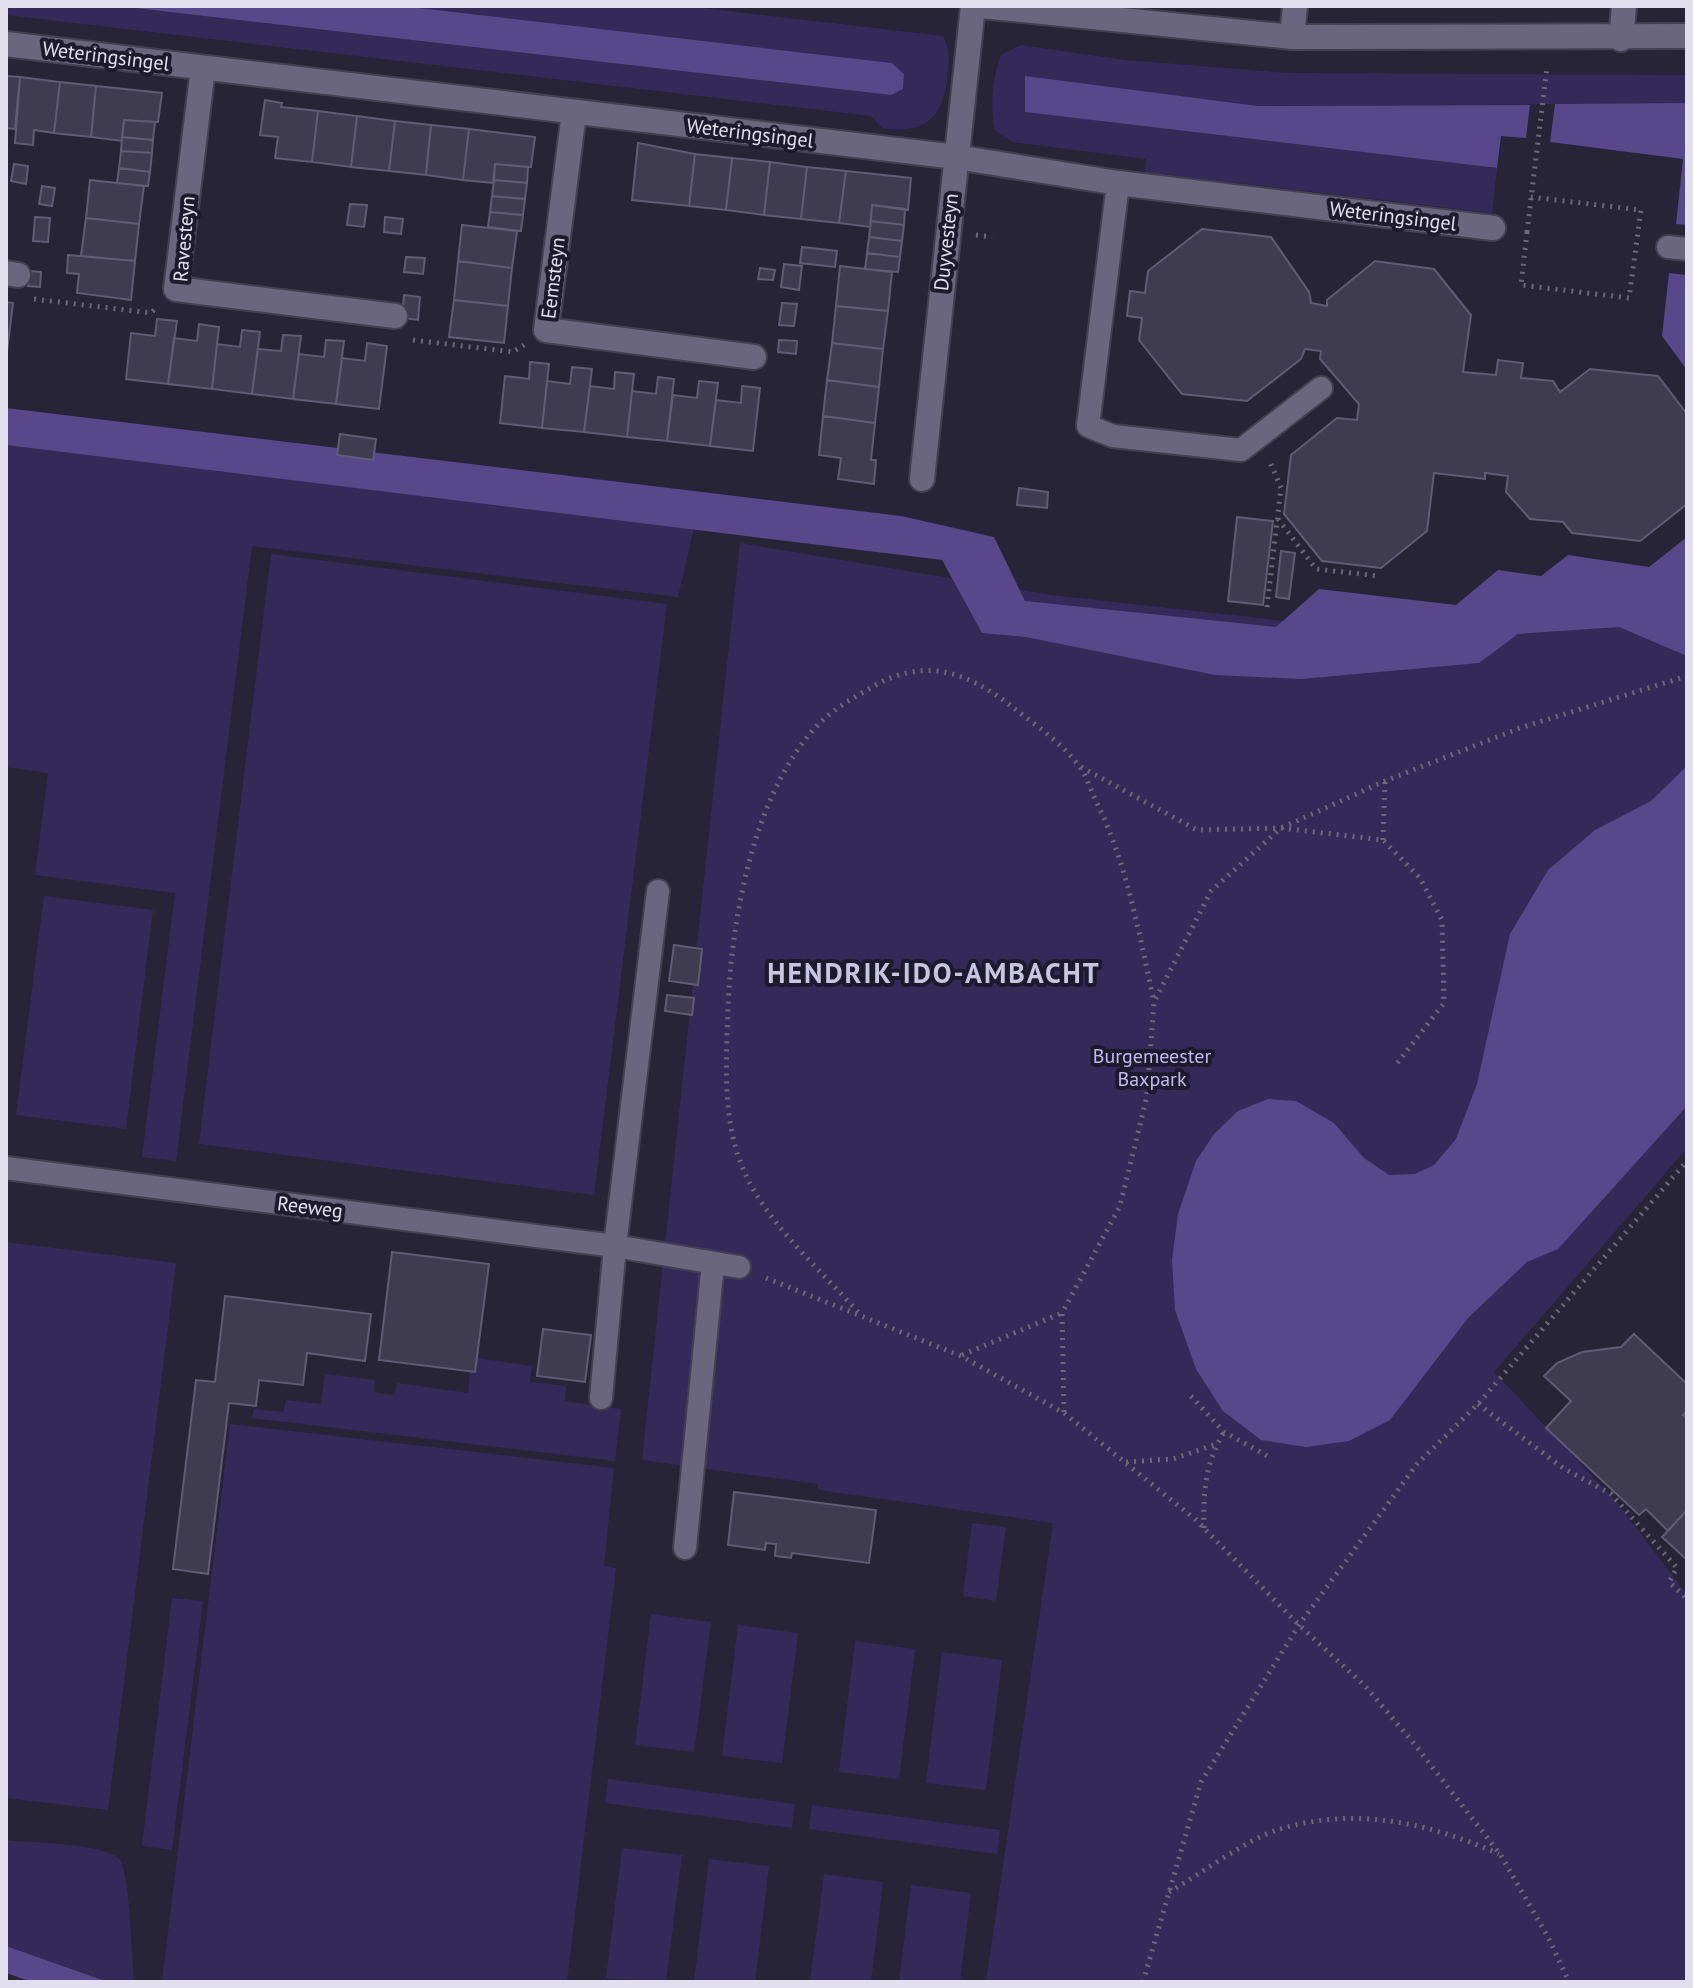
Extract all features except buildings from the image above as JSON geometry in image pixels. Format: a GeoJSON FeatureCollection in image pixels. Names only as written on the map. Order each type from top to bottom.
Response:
{"type":"FeatureCollection","features":[{"type":"Feature","properties":{"kind":"street","name":"Duyvesteyn"},"geometry":{"type":"LineString","coordinates":[[922,479],[973,6]]}},
{"type":"Feature","properties":{"kind":"street"},"geometry":{"type":"LineString","coordinates":[[982,6],[1292,37],[1621,39],[1687,36]]}},
{"type":"Feature","properties":{"kind":"street"},"geometry":{"type":"LineString","coordinates":[[1292,37],[1295,6]]}},
{"type":"Feature","properties":{"kind":"street"},"geometry":{"type":"LineString","coordinates":[[1621,39],[1624,6]]}},
{"type":"Feature","properties":{"kind":"street","name":"Weteringsingel"},"geometry":{"type":"LineString","coordinates":[[6,44],[956,157],[1118,183],[1493,228]]}},
{"type":"Feature","properties":{"kind":"street","name":"Ravesteyn"},"geometry":{"type":"LineString","coordinates":[[203,68],[176,289],[395,316]]}},
{"type":"Feature","properties":{"kind":"street","name":"Eemsteyn"},"geometry":{"type":"LineString","coordinates":[[574,113],[546,330],[754,357]]}},
{"type":"Feature","properties":{"kind":"lane"},"geometry":{"type":"LineString","coordinates":[[1118,183],[1088,426],[1113,436],[1241,450],[1321,388]]}},
{"type":"Feature","properties":{"kind":"lane"},"geometry":{"type":"LineString","coordinates":[[601,1398],[615,1246],[658,891]]}},
{"type":"Feature","properties":{"kind":"lane","name":"Reeweg"},"geometry":{"type":"LineString","coordinates":[[6,1168],[615,1246],[739,1267]]}},
{"type":"Feature","properties":{"kind":"lane"},"geometry":{"type":"LineString","coordinates":[[685,1548],[713,1263]]}},
{"type":"Feature","properties":{"kind":"path"},"geometry":{"type":"LineString","coordinates":[[1531,197],[1641,210],[1629,298],[1521,285],[1531,197],[1544,89]]}},
{"type":"Feature","properties":{"kind":"path"},"geometry":{"type":"LineString","coordinates":[[1493,228],[1527,232]]}},
{"type":"Feature","properties":{"kind":"path"},"geometry":{"type":"LineString","coordinates":[[12,274],[16,297],[151,313],[176,289]]}},
{"type":"Feature","properties":{"kind":"path"},"geometry":{"type":"LineString","coordinates":[[395,316],[389,337],[513,352],[546,330]]}},
{"type":"Feature","properties":{"kind":"path"},"geometry":{"type":"LineString","coordinates":[[1241,450],[1270,462],[1281,488],[1267,607]]}},
{"type":"Feature","properties":{"kind":"path"},"geometry":{"type":"LineString","coordinates":[[1277,518],[1316,569],[1378,576]]}},
{"type":"Feature","properties":{"kind":"path"},"geometry":{"type":"LineString","coordinates":[[858,1312],[782,1228],[744,1173],[731,1131],[726,1057],[730,970],[736,914],[756,840],[786,768],[813,730],[841,704],[896,673],[930,669],[980,682],[1043,731],[1080,766],[1197,830],[1281,828],[1383,840],[1420,878],[1442,920],[1444,1003],[1395,1066]]}},
{"type":"Feature","properties":{"kind":"path"},"geometry":{"type":"LineString","coordinates":[[1154,1002],[1211,891],[1281,828],[1385,781],[1520,728],[1687,676]]}},
{"type":"Feature","properties":{"kind":"path"},"geometry":{"type":"LineString","coordinates":[[1064,1413],[1062,1313],[1120,1206],[1147,1096],[1154,1002],[1130,891],[1109,827],[1080,766]]}},
{"type":"Feature","properties":{"kind":"path"},"geometry":{"type":"LineString","coordinates":[[1383,840],[1385,781]]}},
{"type":"Feature","properties":{"kind":"path"},"geometry":{"type":"LineString","coordinates":[[1143,1982],[1201,1782],[1299,1625],[1417,1464],[1478,1404],[1687,1161]]}},
{"type":"Feature","properties":{"kind":"path"},"geometry":{"type":"LineString","coordinates":[[739,1267],[858,1312],[961,1356],[1064,1413],[1204,1529],[1366,1687],[1500,1854],[1548,1937],[1569,1982]]}},
{"type":"Feature","properties":{"kind":"path"},"geometry":{"type":"LineString","coordinates":[[961,1356],[1062,1313]]}},
{"type":"Feature","properties":{"kind":"path"},"geometry":{"type":"LineString","coordinates":[[1191,1396],[1224,1432],[1271,1458]]}},
{"type":"Feature","properties":{"kind":"path"},"geometry":{"type":"LineString","coordinates":[[1478,1404],[1563,1468],[1611,1494],[1677,1568],[1669,1582],[1687,1599]]}},
{"type":"Feature","properties":{"kind":"path"},"geometry":{"type":"LineString","coordinates":[[1204,1529],[1204,1483],[1208,1462],[1224,1432]]}},
{"type":"Feature","properties":{"kind":"path"},"geometry":{"type":"LineString","coordinates":[[1124,1462],[1173,1459],[1218,1444]]}},
{"type":"Feature","properties":{"kind":"path"},"geometry":{"type":"LineString","coordinates":[[1169,1892],[1274,1831],[1344,1816],[1391,1818],[1475,1843],[1500,1854]]}},
{"type":"Feature","properties":{"kind":"green space"},"geometry":{"type":"Polygon","coordinates":[[[6,6],[118,6],[891,95],[902,89],[904,74],[892,63],[402,6],[684,6],[943,36],[949,63],[944,94],[935,115],[919,126],[896,129],[882,128],[871,116],[6,15],[6,6]]]}},
{"type":"Feature","properties":{"kind":"green space"},"geometry":{"type":"Polygon","coordinates":[[[1021,45],[1125,60],[1287,73],[1687,75],[1687,103],[1258,106],[1025,77],[1026,112],[1497,168],[1492,213],[1145,172],[1146,159],[1013,142],[995,130],[993,92],[1001,55],[1021,45]]]}},
{"type":"Feature","properties":{"kind":"green space"},"geometry":{"type":"Polygon","coordinates":[[[6,445],[694,528],[678,597],[252,546],[176,1161],[142,1157],[175,893],[35,875],[48,773],[6,767],[6,445]]]}},
{"type":"Feature","properties":{"kind":"green space","name":"Burgemeester Baxpark"},"geometry":{"type":"Polygon","coordinates":[[[740,543],[1051,595],[1500,645],[1518,634],[1558,631],[1687,582],[1687,1148],[1494,1372],[1615,1500],[1687,1595],[1687,1982],[986,1982],[1053,1523],[818,1490],[818,1484],[642,1460],[740,543]]]}},
{"type":"Feature","properties":{"kind":"green space"},"geometry":{"type":"Polygon","coordinates":[[[271,554],[667,604],[594,1195],[199,1144],[271,554]]]}},
{"type":"Feature","properties":{"kind":"green space"},"geometry":{"type":"Polygon","coordinates":[[[44,896],[153,910],[126,1129],[16,1115],[44,896]]]}},
{"type":"Feature","properties":{"kind":"green space"},"geometry":{"type":"Polygon","coordinates":[[[6,1242],[176,1263],[108,1810],[6,1798],[6,1242]]]}},
{"type":"Feature","properties":{"kind":"green space"},"geometry":{"type":"Polygon","coordinates":[[[477,1358],[532,1366],[530,1382],[566,1386],[565,1401],[621,1409],[615,1461],[252,1418],[254,1409],[283,1412],[286,1400],[321,1404],[325,1374],[375,1380],[374,1392],[395,1395],[397,1383],[468,1393],[470,1371],[475,1371],[477,1358]]]}},
{"type":"Feature","properties":{"kind":"green space"},"geometry":{"type":"Polygon","coordinates":[[[230,1424],[614,1468],[604,1566],[616,1568],[567,1982],[162,1982],[230,1424]]]}},
{"type":"Feature","properties":{"kind":"green space"},"geometry":{"type":"Polygon","coordinates":[[[972,1523],[1006,1527],[996,1601],[963,1596],[972,1523]]]}},
{"type":"Feature","properties":{"kind":"green space"},"geometry":{"type":"Polygon","coordinates":[[[172,1598],[203,1601],[172,1850],[142,1846],[172,1598]]]}},
{"type":"Feature","properties":{"kind":"green space"},"geometry":{"type":"Polygon","coordinates":[[[651,1614],[711,1622],[694,1752],[635,1745],[651,1614]]]}},
{"type":"Feature","properties":{"kind":"green space"},"geometry":{"type":"Polygon","coordinates":[[[738,1625],[798,1633],[782,1763],[722,1756],[738,1625]]]}},
{"type":"Feature","properties":{"kind":"green space"},"geometry":{"type":"Polygon","coordinates":[[[855,1641],[915,1649],[899,1779],[839,1772],[855,1641]]]}},
{"type":"Feature","properties":{"kind":"green space"},"geometry":{"type":"Polygon","coordinates":[[[942,1652],[1002,1660],[986,1790],[926,1783],[942,1652]]]}},
{"type":"Feature","properties":{"kind":"green space"},"geometry":{"type":"Polygon","coordinates":[[[608,1779],[795,1804],[792,1828],[605,1803],[608,1779]]]}},
{"type":"Feature","properties":{"kind":"green space"},"geometry":{"type":"Polygon","coordinates":[[[812,1805],[1000,1830],[997,1854],[809,1829],[812,1805]]]}},
{"type":"Feature","properties":{"kind":"green space"},"geometry":{"type":"Polygon","coordinates":[[[6,1840],[84,1847],[112,1854],[120,1860],[128,1899],[134,1982],[108,1982],[6,1946],[6,1840]]]}},
{"type":"Feature","properties":{"kind":"green space"},"geometry":{"type":"Polygon","coordinates":[[[622,1848],[682,1855],[666,1982],[606,1978],[622,1848]]]}},
{"type":"Feature","properties":{"kind":"green space"},"geometry":{"type":"Polygon","coordinates":[[[709,1859],[769,1866],[755,1982],[694,1982],[709,1859]]]}},
{"type":"Feature","properties":{"kind":"green space"},"geometry":{"type":"Polygon","coordinates":[[[824,1874],[883,1882],[871,1982],[810,1982],[824,1874]]]}},
{"type":"Feature","properties":{"kind":"green space"},"geometry":{"type":"Polygon","coordinates":[[[911,1885],[971,1893],[960,1982],[899,1982],[911,1885]]]}},
{"type":"Feature","properties":{"kind":"shaded area"},"geometry":{"type":"Polygon","coordinates":[[[118,6],[402,6],[892,63],[904,74],[903,89],[891,95],[118,6]]]}},
{"type":"Feature","properties":{"kind":"shaded area"},"geometry":{"type":"Polygon","coordinates":[[[1025,76],[1258,106],[1530,105],[1526,138],[1501,136],[1497,168],[1025,112],[1025,76]]]}},
{"type":"Feature","properties":{"kind":"shaded area"},"geometry":{"type":"Polygon","coordinates":[[[1687,103],[1687,225],[1676,224],[1683,159],[1550,142],[1555,104],[1687,103]]]}},
{"type":"Feature","properties":{"kind":"shaded area"},"geometry":{"type":"Polygon","coordinates":[[[1669,273],[1687,275],[1687,370],[1662,336],[1669,273]]]}},
{"type":"Feature","properties":{"kind":"shaded area"},"geometry":{"type":"Polygon","coordinates":[[[6,408],[901,516],[994,537],[1025,601],[1276,627],[1319,589],[1456,605],[1498,570],[1541,576],[1568,555],[1649,567],[1687,537],[1687,656],[1619,627],[1518,634],[1479,663],[1301,679],[1215,675],[1026,637],[982,633],[942,560],[6,445],[6,408]]]}},
{"type":"Feature","properties":{"kind":"shaded area"},"geometry":{"type":"Polygon","coordinates":[[[1687,766],[1687,1106],[1558,1249],[1527,1262],[1468,1318],[1390,1420],[1349,1441],[1306,1447],[1261,1440],[1223,1411],[1196,1369],[1175,1310],[1172,1260],[1178,1214],[1196,1161],[1214,1134],[1238,1111],[1268,1099],[1296,1101],[1334,1123],[1364,1158],[1389,1175],[1415,1174],[1434,1165],[1456,1139],[1477,1084],[1510,934],[1548,870],[1595,830],[1651,801],[1687,766]]]}},
{"type":"Feature","properties":{"kind":"shaded area"},"geometry":{"type":"Polygon","coordinates":[[[6,1946],[108,1982],[32,1982],[6,1973],[6,1946]]]}},
{"type":"Feature","properties":{"kind":"district","name":"HENDRIK-IDO-AMBACHT"},"geometry":{"type":"Point","coordinates":[934,972]}}]}
